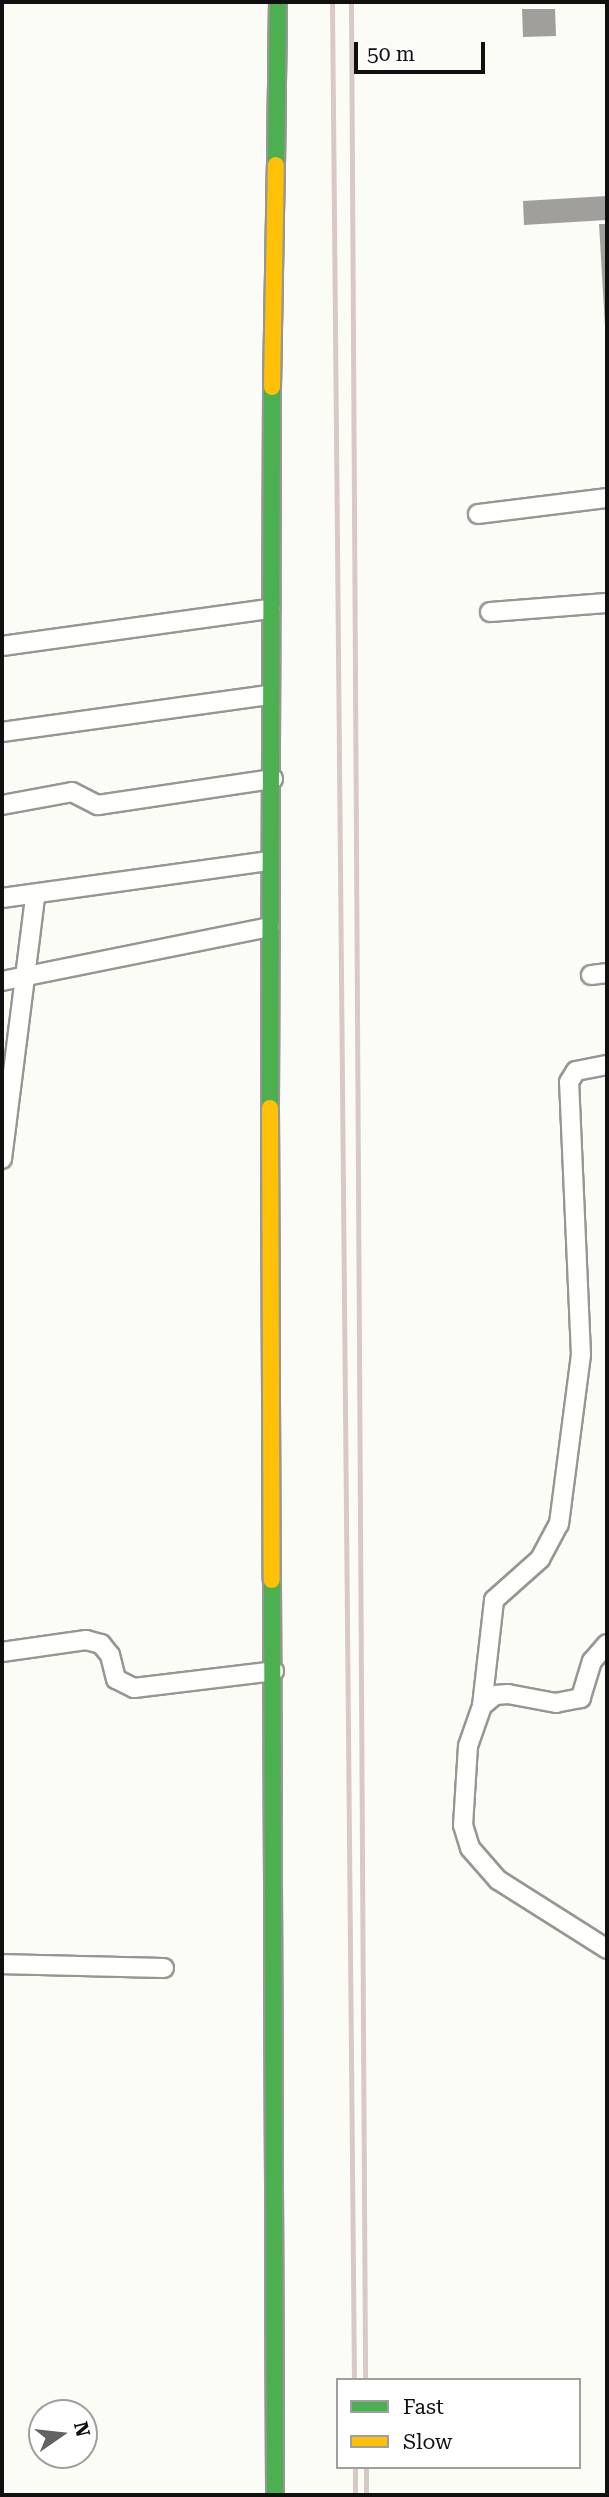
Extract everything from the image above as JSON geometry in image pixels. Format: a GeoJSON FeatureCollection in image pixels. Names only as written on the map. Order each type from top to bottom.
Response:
{"type":"FeatureCollection","features":[{"type":"Feature","properties":{"kind":"street"},"geometry":{"type":"LineString","coordinates":[[275,2495],[269,861],[274,779],[268,695],[278,2]]}},
{"type":"Feature","properties":{"kind":"street"},"geometry":{"type":"LineString","coordinates":[[478,514],[607,498]]}},
{"type":"Feature","properties":{"kind":"street"},"geometry":{"type":"LineString","coordinates":[[490,612],[607,603]]}},
{"type":"Feature","properties":{"kind":"street"},"geometry":{"type":"LineString","coordinates":[[2,646],[270,609]]}},
{"type":"Feature","properties":{"kind":"street"},"geometry":{"type":"LineString","coordinates":[[2,732],[268,695]]}},
{"type":"Feature","properties":{"kind":"street"},"geometry":{"type":"LineString","coordinates":[[2,805],[72,792],[98,805],[274,779]]}},
{"type":"Feature","properties":{"kind":"street"},"geometry":{"type":"LineString","coordinates":[[2,898],[35,896],[269,861]]}},
{"type":"Feature","properties":{"kind":"street"},"geometry":{"type":"LineString","coordinates":[[2,1159],[35,896]]}},
{"type":"Feature","properties":{"kind":"street"},"geometry":{"type":"LineString","coordinates":[[2,981],[270,927]]}},
{"type":"Feature","properties":{"kind":"street"},"geometry":{"type":"LineString","coordinates":[[607,1065],[576,1071],[569,1082],[582,1355],[559,1524],[540,1559],[494,1600],[482,1706],[474,1722],[465,1773],[463,1825],[471,1848],[498,1880],[607,1949]]}},
{"type":"Feature","properties":{"kind":"street"},"geometry":{"type":"LineString","coordinates":[[2,1651],[86,1640],[101,1644],[110,1656],[116,1679],[134,1688],[274,1671]]}},
{"type":"Feature","properties":{"kind":"street"},"geometry":{"type":"LineString","coordinates":[[482,1706],[495,1695],[508,1694],[556,1703],[581,1698],[592,1661],[607,1644]]}},
{"type":"Feature","properties":{"kind":"street"},"geometry":{"type":"LineString","coordinates":[[2,1964],[163,1968]]}},
{"type":"Feature","properties":{"kind":"building"},"geometry":{"type":"Polygon","coordinates":[[[522,9],[555,9],[556,36],[523,37],[522,9]]]}},
{"type":"Feature","properties":{"kind":"building"},"geometry":{"type":"Polygon","coordinates":[[[607,196],[607,220],[524,225],[523,201],[607,196]]]}},
{"type":"Feature","properties":{"kind":"building"},"geometry":{"type":"Polygon","coordinates":[[[599,224],[607,224],[607,326],[605,326],[599,224]]]}},
{"type":"Feature","properties":{"kind":"railway"},"geometry":{"type":"LineString","coordinates":[[332,2],[354,2378]]}},
{"type":"Feature","properties":{"kind":"railway"},"geometry":{"type":"LineString","coordinates":[[351,2],[365,2378]]}},
{"type":"Feature","properties":{"kind":"railway"},"geometry":{"type":"LineString","coordinates":[[355,2469],[355,2495]]}},
{"type":"Feature","properties":{"kind":"railway"},"geometry":{"type":"LineString","coordinates":[[366,2469],[366,2495]]}},
{"type":"Feature","properties":{"kind":"traffic: fast"},"geometry":{"type":"LineString","coordinates":[[276,165],[278,2]]}},
{"type":"Feature","properties":{"kind":"traffic: fast"},"geometry":{"type":"LineString","coordinates":[[270,1108],[272,387]]}},
{"type":"Feature","properties":{"kind":"traffic: fast"},"geometry":{"type":"LineString","coordinates":[[272,1580],[275,2495]]}},
{"type":"Feature","properties":{"kind":"traffic: slow"},"geometry":{"type":"LineString","coordinates":[[272,387],[276,165]]}},
{"type":"Feature","properties":{"kind":"traffic: slow"},"geometry":{"type":"LineString","coordinates":[[270,1108],[272,1580]]}}]}
